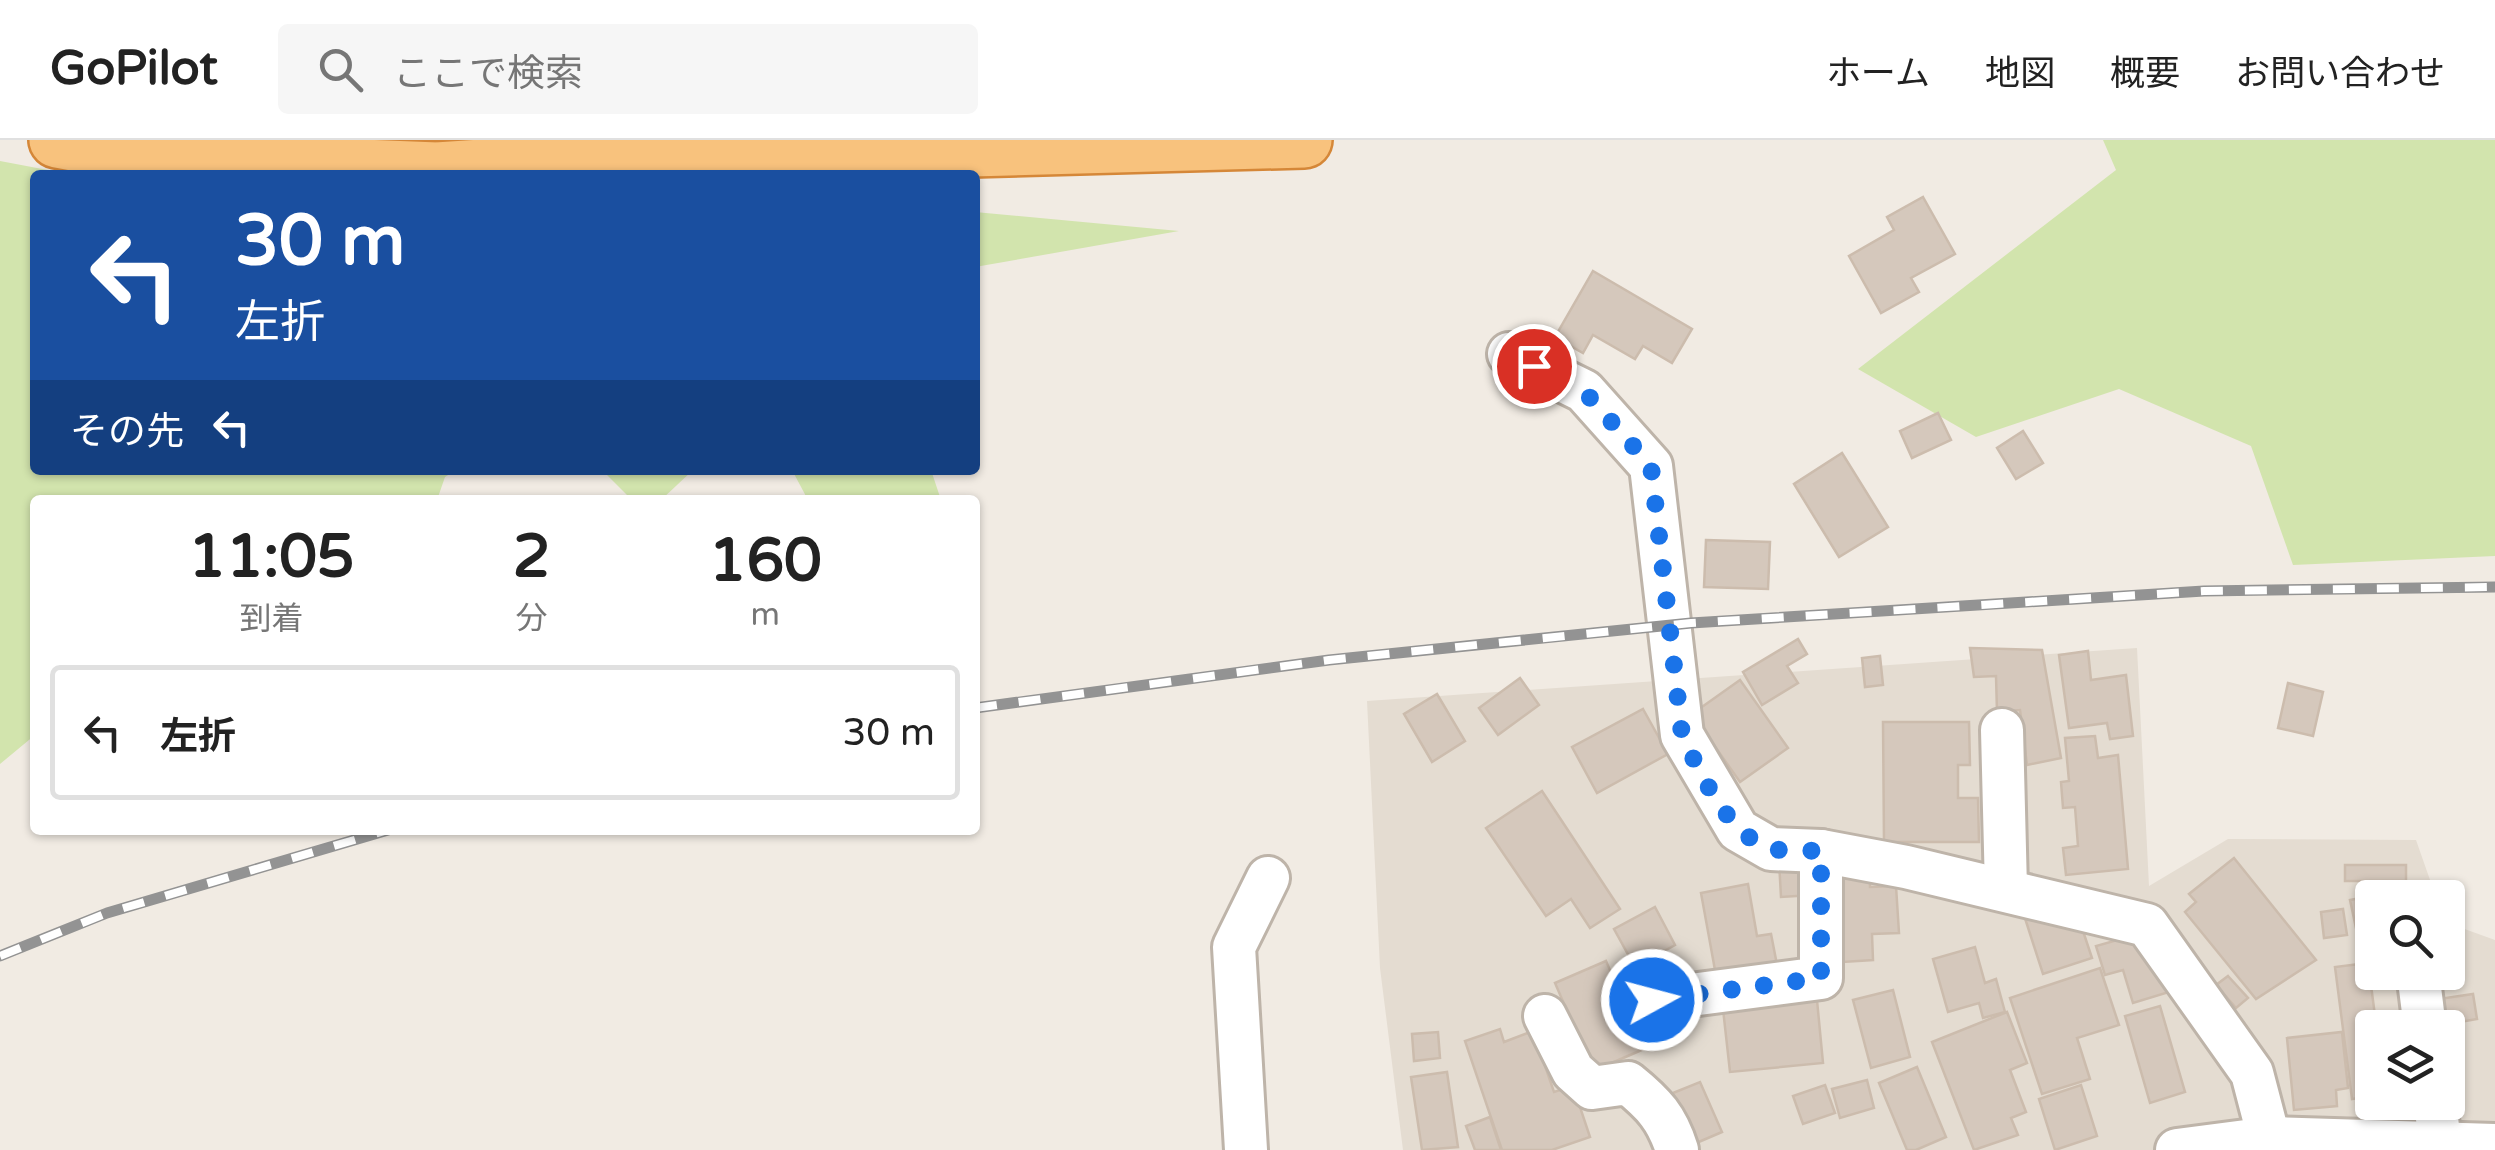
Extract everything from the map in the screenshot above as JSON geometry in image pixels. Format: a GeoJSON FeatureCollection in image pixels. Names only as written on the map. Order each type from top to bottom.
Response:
{"type":"FeatureCollection","features":[{"type":"Feature","properties":{"kind":"highway"},"geometry":{"type":"LineString","coordinates":[[57,140],[116,151],[438,170],[600,159],[1304,140]]}},
{"type":"Feature","properties":{"kind":"street"},"geometry":{"type":"LineString","coordinates":[[1509,354],[1584,391],[1651,466],[1682,735],[1738,830],[1771,849],[1821,851],[2006,889],[2147,925],[2252,1073],[2269,1138]]}},
{"type":"Feature","properties":{"kind":"street"},"geometry":{"type":"LineString","coordinates":[[2002,730],[2006,889]]}},
{"type":"Feature","properties":{"kind":"street"},"geometry":{"type":"LineString","coordinates":[[1652,1000],[1821,978],[1821,851]]}},
{"type":"Feature","properties":{"kind":"street"},"geometry":{"type":"LineString","coordinates":[[1246,1150],[1234,946],[1268,878]]}},
{"type":"Feature","properties":{"kind":"street"},"geometry":{"type":"LineString","coordinates":[[1545,1016],[1573,1071],[1592,1088],[1628,1084],[1648,1100],[1669,1126],[1676,1150]]}},
{"type":"Feature","properties":{"kind":"street"},"geometry":{"type":"LineString","coordinates":[[2177,1150],[2438,1123],[2495,1144]]}},
{"type":"Feature","properties":{"kind":"shaded area"},"geometry":{"type":"Polygon","coordinates":[[[2137,648],[2149,886],[2228,839],[2416,840],[2430,880],[2355,880],[2355,990],[2465,990],[2465,929],[2495,940],[2495,1150],[1403,1150],[1380,968],[1367,701],[2137,648]]]}},
{"type":"Feature","properties":{"kind":"green space"},"geometry":{"type":"Polygon","coordinates":[[[2103,140],[2495,140],[2495,556],[2293,565],[2251,446],[2119,389],[1976,437],[1858,369],[2116,170],[2103,140]]]}},
{"type":"Feature","properties":{"kind":"green space"},"geometry":{"type":"Polygon","coordinates":[[[0,161],[48,170],[30,170],[30,475],[448,475],[439,495],[30,495],[30,739],[0,764],[0,161]]]}},
{"type":"Feature","properties":{"kind":"green space"},"geometry":{"type":"Polygon","coordinates":[[[980,212],[1179,231],[980,266],[980,212]]]}},
{"type":"Feature","properties":{"kind":"green space"},"geometry":{"type":"Polygon","coordinates":[[[607,475],[688,475],[666,495],[627,495],[607,475]]]}},
{"type":"Feature","properties":{"kind":"green space"},"geometry":{"type":"Polygon","coordinates":[[[795,475],[933,475],[939,495],[805,495],[795,475]]]}},
{"type":"Feature","properties":{"kind":"building"},"geometry":{"type":"Polygon","coordinates":[[[1923,197],[1955,254],[1911,278],[1919,292],[1881,313],[1849,256],[1894,230],[1887,217],[1923,197]]]}},
{"type":"Feature","properties":{"kind":"building"},"geometry":{"type":"Polygon","coordinates":[[[1593,271],[1692,329],[1672,363],[1643,346],[1635,359],[1593,335],[1583,353],[1555,337],[1593,271]]]}},
{"type":"Feature","properties":{"kind":"building"},"geometry":{"type":"Polygon","coordinates":[[[1938,413],[1951,440],[1912,458],[1900,431],[1938,413]]]}},
{"type":"Feature","properties":{"kind":"building"},"geometry":{"type":"Polygon","coordinates":[[[2023,431],[2043,463],[2016,479],[1997,448],[2023,431]]]}},
{"type":"Feature","properties":{"kind":"building"},"geometry":{"type":"Polygon","coordinates":[[[1842,453],[1888,527],[1839,557],[1794,484],[1842,453]]]}},
{"type":"Feature","properties":{"kind":"building"},"geometry":{"type":"Polygon","coordinates":[[[1706,540],[1770,542],[1768,589],[1704,587],[1706,540]]]}},
{"type":"Feature","properties":{"kind":"building"},"geometry":{"type":"Polygon","coordinates":[[[1798,639],[1807,654],[1787,666],[1798,683],[1762,705],[1743,672],[1798,639]]]}},
{"type":"Feature","properties":{"kind":"building"},"geometry":{"type":"Polygon","coordinates":[[[1970,648],[2042,650],[2061,758],[2027,765],[2020,710],[1997,712],[1996,676],[1974,677],[1970,648]]]}},
{"type":"Feature","properties":{"kind":"building"},"geometry":{"type":"Polygon","coordinates":[[[2088,651],[2091,680],[2126,675],[2133,736],[2110,739],[2107,723],[2069,728],[2059,655],[2088,651]]]}},
{"type":"Feature","properties":{"kind":"building"},"geometry":{"type":"Polygon","coordinates":[[[1880,656],[1883,685],[1865,687],[1862,658],[1880,656]]]}},
{"type":"Feature","properties":{"kind":"building"},"geometry":{"type":"Polygon","coordinates":[[[1520,678],[1539,705],[1498,735],[1479,708],[1520,678]]]}},
{"type":"Feature","properties":{"kind":"building"},"geometry":{"type":"Polygon","coordinates":[[[1740,680],[1788,748],[1740,782],[1692,714],[1740,680]]]}},
{"type":"Feature","properties":{"kind":"building"},"geometry":{"type":"Polygon","coordinates":[[[2288,683],[2323,692],[2313,736],[2278,728],[2288,683]]]}},
{"type":"Feature","properties":{"kind":"building"},"geometry":{"type":"Polygon","coordinates":[[[1437,694],[1465,741],[1432,762],[1404,714],[1437,694]]]}},
{"type":"Feature","properties":{"kind":"building"},"geometry":{"type":"Polygon","coordinates":[[[1643,709],[1668,754],[1597,793],[1572,747],[1643,709]]]}},
{"type":"Feature","properties":{"kind":"building"},"geometry":{"type":"Polygon","coordinates":[[[1883,722],[1969,722],[1970,765],[1958,765],[1958,798],[1978,798],[1979,842],[1884,842],[1883,722]]]}},
{"type":"Feature","properties":{"kind":"building"},"geometry":{"type":"Polygon","coordinates":[[[2095,736],[2098,758],[2118,755],[2128,869],[2066,875],[2063,848],[2078,846],[2075,807],[2063,808],[2061,782],[2069,781],[2065,738],[2095,736]]]}},
{"type":"Feature","properties":{"kind":"building"},"geometry":{"type":"Polygon","coordinates":[[[1542,791],[1620,909],[1590,928],[1571,899],[1546,916],[1486,828],[1542,791]]]}},
{"type":"Feature","properties":{"kind":"building"},"geometry":{"type":"Polygon","coordinates":[[[2234,858],[2316,960],[2256,999],[2185,912],[2196,902],[2189,894],[2234,858]]]}},
{"type":"Feature","properties":{"kind":"building"},"geometry":{"type":"Polygon","coordinates":[[[1810,859],[1813,895],[1781,897],[1779,861],[1810,859]]]}},
{"type":"Feature","properties":{"kind":"building"},"geometry":{"type":"Polygon","coordinates":[[[2345,865],[2406,865],[2406,880],[2345,881],[2345,865]]]}},
{"type":"Feature","properties":{"kind":"building"},"geometry":{"type":"Polygon","coordinates":[[[1870,874],[1870,887],[1896,886],[1899,933],[1872,934],[1873,960],[1843,962],[1839,876],[1870,874]]]}},
{"type":"Feature","properties":{"kind":"building"},"geometry":{"type":"Polygon","coordinates":[[[1748,884],[1757,936],[1771,934],[1778,970],[1717,981],[1701,893],[1748,884]]]}},
{"type":"Feature","properties":{"kind":"building"},"geometry":{"type":"Polygon","coordinates":[[[1655,907],[1675,945],[1635,967],[1614,929],[1655,907]]]}},
{"type":"Feature","properties":{"kind":"building"},"geometry":{"type":"Polygon","coordinates":[[[2075,907],[2092,958],[2043,974],[2023,912],[2075,907]]]}},
{"type":"Feature","properties":{"kind":"building"},"geometry":{"type":"Polygon","coordinates":[[[2343,909],[2347,935],[2324,938],[2321,912],[2343,909]]]}},
{"type":"Feature","properties":{"kind":"building"},"geometry":{"type":"Polygon","coordinates":[[[2142,933],[2169,992],[2133,1003],[2123,970],[2105,975],[2096,946],[2142,933]]]}},
{"type":"Feature","properties":{"kind":"building"},"geometry":{"type":"Polygon","coordinates":[[[1975,947],[1985,983],[1996,979],[2005,1012],[1983,1018],[1979,1003],[1948,1012],[1933,959],[1975,947]]]}},
{"type":"Feature","properties":{"kind":"building"},"geometry":{"type":"Polygon","coordinates":[[[1606,961],[1644,1049],[1593,1071],[1555,983],[1606,961]]]}},
{"type":"Feature","properties":{"kind":"building"},"geometry":{"type":"Polygon","coordinates":[[[2355,965],[2355,990],[2372,990],[2374,1010],[2355,1010],[2352,1099],[2335,967],[2355,965]]]}},
{"type":"Feature","properties":{"kind":"building"},"geometry":{"type":"Polygon","coordinates":[[[2100,968],[2119,1025],[2077,1038],[2090,1079],[2042,1094],[2010,998],[2100,968]]]}},
{"type":"Feature","properties":{"kind":"building"},"geometry":{"type":"Polygon","coordinates":[[[2228,976],[2248,998],[2236,1008],[2216,985],[2228,976]]]}},
{"type":"Feature","properties":{"kind":"building"},"geometry":{"type":"Polygon","coordinates":[[[1893,990],[1910,1057],[1871,1068],[1853,1000],[1893,990]]]}},
{"type":"Feature","properties":{"kind":"building"},"geometry":{"type":"Polygon","coordinates":[[[2473,994],[2477,1019],[2465,1021],[2465,1010],[2441,1010],[2439,999],[2473,994]]]}},
{"type":"Feature","properties":{"kind":"building"},"geometry":{"type":"Polygon","coordinates":[[[1817,1000],[1823,1063],[1730,1072],[1723,1009],[1817,1000]]]}},
{"type":"Feature","properties":{"kind":"building"},"geometry":{"type":"Polygon","coordinates":[[[2160,1006],[2185,1092],[2150,1103],[2125,1016],[2160,1006]]]}},
{"type":"Feature","properties":{"kind":"building"},"geometry":{"type":"Polygon","coordinates":[[[2007,1012],[2027,1063],[2010,1070],[2026,1112],[2011,1118],[2018,1135],[1974,1150],[1932,1042],[2007,1012]]]}},
{"type":"Feature","properties":{"kind":"building"},"geometry":{"type":"Polygon","coordinates":[[[1500,1029],[1504,1042],[1533,1031],[1554,1092],[1573,1086],[1590,1137],[1552,1150],[1502,1150],[1465,1041],[1500,1029]]]}},
{"type":"Feature","properties":{"kind":"building"},"geometry":{"type":"Polygon","coordinates":[[[1438,1032],[1440,1058],[1414,1061],[1412,1034],[1438,1032]]]}},
{"type":"Feature","properties":{"kind":"building"},"geometry":{"type":"Polygon","coordinates":[[[2342,1032],[2348,1088],[2336,1090],[2337,1106],[2294,1110],[2287,1038],[2342,1032]]]}},
{"type":"Feature","properties":{"kind":"building"},"geometry":{"type":"Polygon","coordinates":[[[1917,1067],[1946,1137],[1907,1150],[1879,1083],[1917,1067]]]}},
{"type":"Feature","properties":{"kind":"building"},"geometry":{"type":"Polygon","coordinates":[[[1447,1072],[1458,1147],[1422,1150],[1411,1077],[1447,1072]]]}},
{"type":"Feature","properties":{"kind":"building"},"geometry":{"type":"Polygon","coordinates":[[[1867,1080],[1874,1108],[1840,1118],[1832,1089],[1867,1080]]]}},
{"type":"Feature","properties":{"kind":"building"},"geometry":{"type":"Polygon","coordinates":[[[1700,1082],[1722,1132],[1694,1144],[1673,1093],[1700,1082]]]}},
{"type":"Feature","properties":{"kind":"building"},"geometry":{"type":"Polygon","coordinates":[[[1825,1085],[1835,1113],[1803,1124],[1793,1096],[1825,1085]]]}},
{"type":"Feature","properties":{"kind":"building"},"geometry":{"type":"Polygon","coordinates":[[[2081,1085],[2097,1136],[2055,1150],[2039,1099],[2081,1085]]]}},
{"type":"Feature","properties":{"kind":"building"},"geometry":{"type":"Polygon","coordinates":[[[1490,1117],[1501,1150],[1475,1150],[1466,1126],[1490,1117]]]}},
{"type":"Feature","properties":{"kind":"railway"},"geometry":{"type":"LineString","coordinates":[[980,707],[1329,660],[1691,623],[2204,591],[2495,587]]}},
{"type":"Feature","properties":{"kind":"railway"},"geometry":{"type":"LineString","coordinates":[[0,956],[107,913],[371,835]]}},
{"type":"Feature","properties":{"kind":"route"},"geometry":{"type":"LineString","coordinates":[[1534,366],[1584,391],[1651,466],[1682,735],[1700,770],[1738,830],[1771,849],[1821,851],[1821,978],[1652,1000]]}}]}
